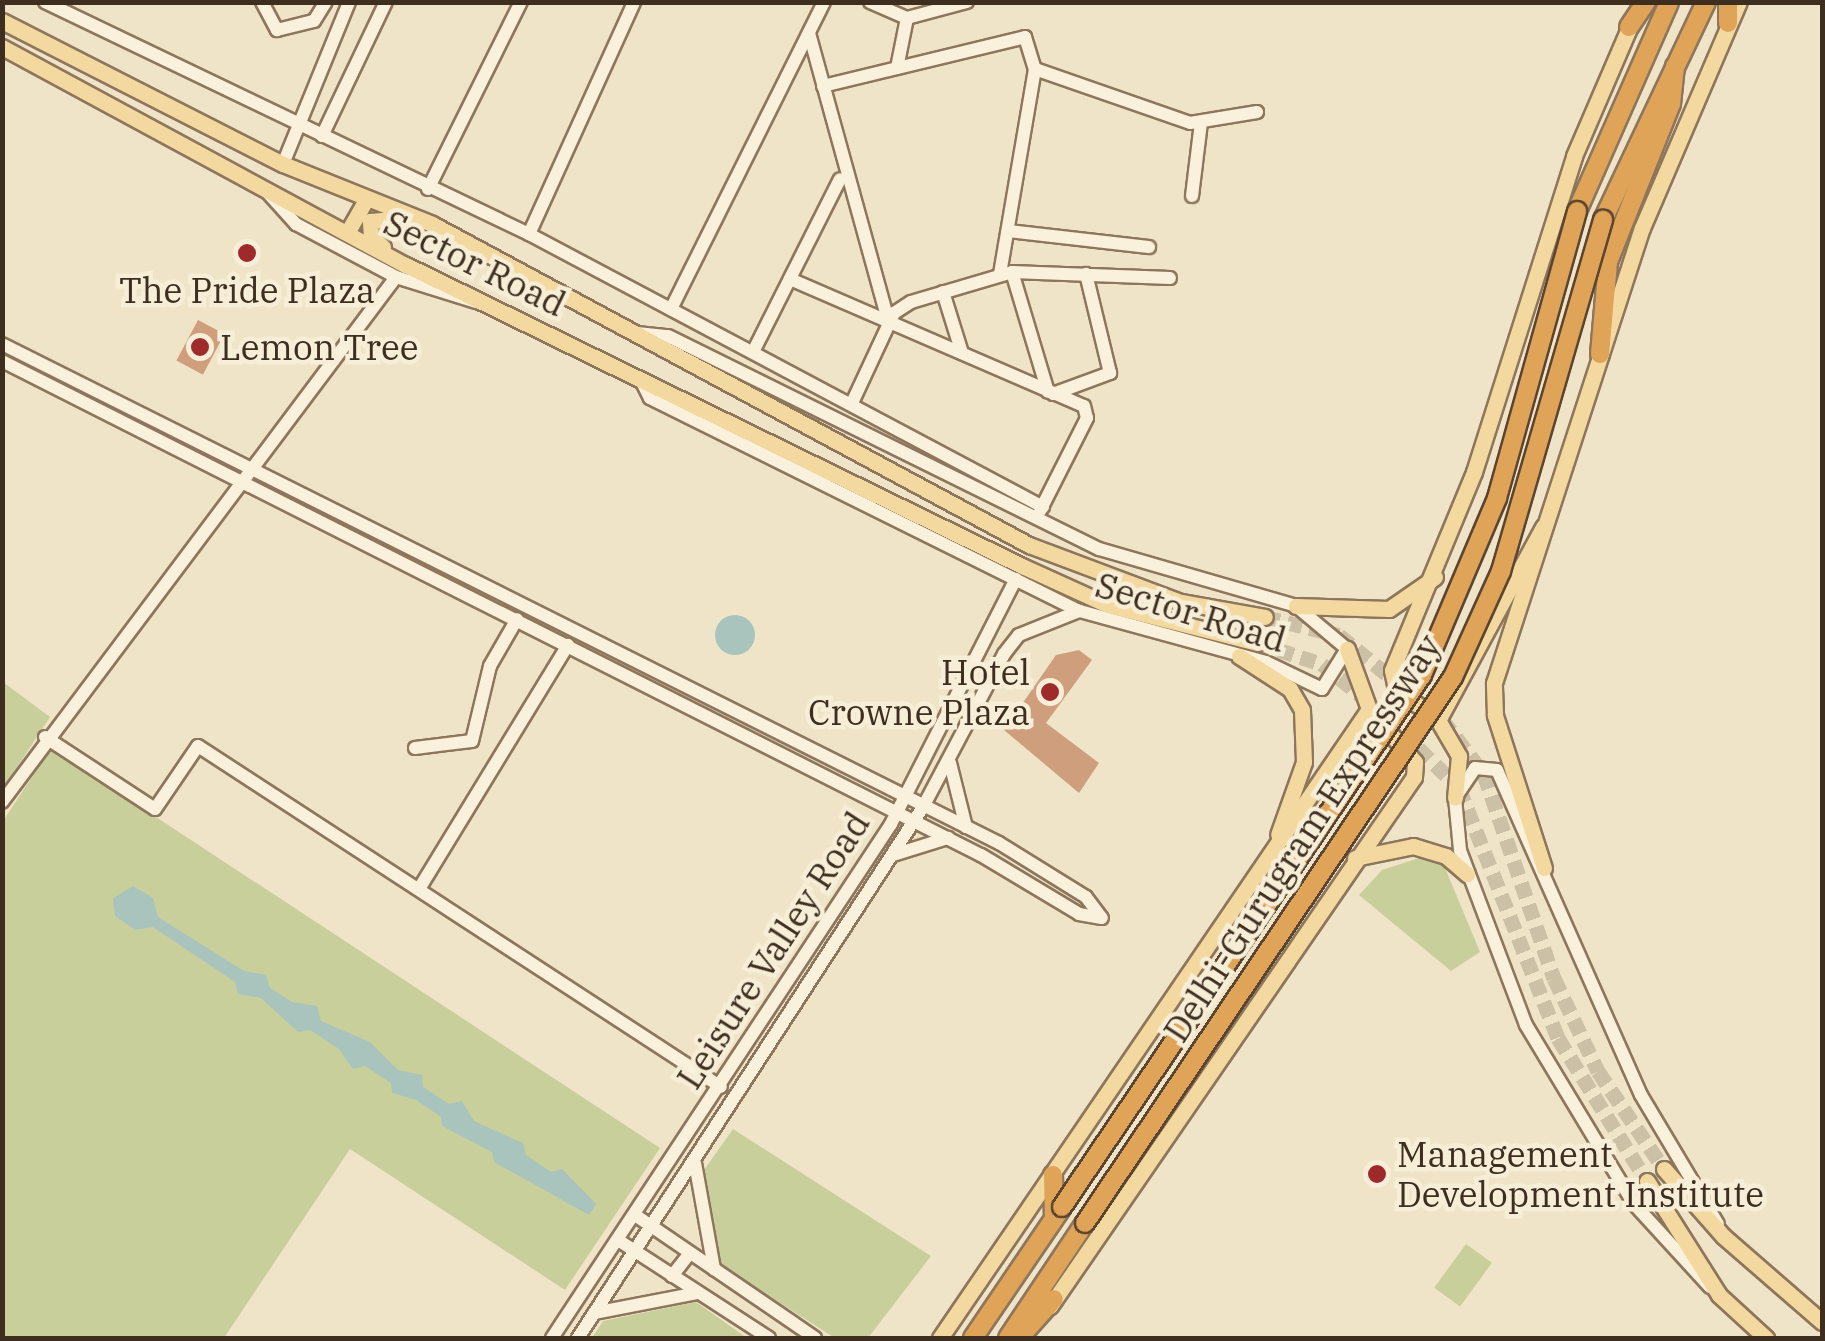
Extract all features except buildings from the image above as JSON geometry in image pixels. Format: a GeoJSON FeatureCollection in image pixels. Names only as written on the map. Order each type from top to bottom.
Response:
{"type":"FeatureCollection","features":[{"type":"Feature","properties":{"kind":"highway"},"geometry":{"type":"LineString","coordinates":[[1630,28],[1643,2]]}},
{"type":"Feature","properties":{"kind":"highway","name":"Delhi-Gurugram Expressway"},"geometry":{"type":"LineString","coordinates":[[973,1338],[1422,675],[1497,498],[1577,211],[1669,2]]}},
{"type":"Feature","properties":{"kind":"highway","name":"Delhi-Gurugram Expressway"},"geometry":{"type":"LineString","coordinates":[[1008,1338],[1452,677],[1501,571],[1603,220],[1706,2]]}},
{"type":"Feature","properties":{"kind":"highway"},"geometry":{"type":"LineString","coordinates":[[1728,2],[1728,24]]}},
{"type":"Feature","properties":{"kind":"highway"},"geometry":{"type":"LineString","coordinates":[[1600,354],[1608,262],[1671,104],[1676,66]]}},
{"type":"Feature","properties":{"kind":"highway"},"geometry":{"type":"LineString","coordinates":[[1052,1176],[1058,1213]]}},
{"type":"Feature","properties":{"kind":"highway"},"geometry":{"type":"LineString","coordinates":[[1019,1338],[1054,1300]]}},
{"type":"Feature","properties":{"kind":"main road"},"geometry":{"type":"LineString","coordinates":[[1544,868],[1495,715],[1494,682],[1648,212],[1739,2]]}},
{"type":"Feature","properties":{"kind":"main road","name":"Sector Road"},"geometry":{"type":"LineString","coordinates":[[2,22],[283,164],[432,224],[625,332]]}},
{"type":"Feature","properties":{"kind":"main road"},"geometry":{"type":"LineString","coordinates":[[1455,798],[1459,756],[1438,720],[1391,679],[1435,577],[1574,156],[1630,28]]}},
{"type":"Feature","properties":{"kind":"main road","name":"Sector Road"},"geometry":{"type":"LineString","coordinates":[[2,46],[347,233],[401,272],[638,373]]}},
{"type":"Feature","properties":{"kind":"main road"},"geometry":{"type":"LineString","coordinates":[[102,100],[112,77]]}},
{"type":"Feature","properties":{"kind":"main road"},"geometry":{"type":"LineString","coordinates":[[118,109],[132,87]]}},
{"type":"Feature","properties":{"kind":"main road"},"geometry":{"type":"LineString","coordinates":[[347,233],[367,198]]}},
{"type":"Feature","properties":{"kind":"main road"},"geometry":{"type":"LineString","coordinates":[[401,272],[372,237],[370,221],[382,215],[432,224]]}},
{"type":"Feature","properties":{"kind":"main road"},"geometry":{"type":"LineString","coordinates":[[625,332],[1029,545],[1180,602],[1265,617]]}},
{"type":"Feature","properties":{"kind":"main road"},"geometry":{"type":"LineString","coordinates":[[638,373],[1108,606],[1257,643]]}},
{"type":"Feature","properties":{"kind":"main road"},"geometry":{"type":"LineString","coordinates":[[1438,720],[1543,527]]}},
{"type":"Feature","properties":{"kind":"main road"},"geometry":{"type":"LineString","coordinates":[[1296,606],[1389,609],[1435,577]]}},
{"type":"Feature","properties":{"kind":"main road"},"geometry":{"type":"LineString","coordinates":[[1028,1338],[1416,771],[1368,709],[1347,649]]}},
{"type":"Feature","properties":{"kind":"main road"},"geometry":{"type":"LineString","coordinates":[[1239,656],[1290,689],[1306,735],[1268,862]]}},
{"type":"Feature","properties":{"kind":"main road"},"geometry":{"type":"LineString","coordinates":[[940,1338],[1268,862],[1368,709]]}},
{"type":"Feature","properties":{"kind":"main road"},"geometry":{"type":"LineString","coordinates":[[1355,858],[1413,846],[1446,856],[1466,874]]}},
{"type":"Feature","properties":{"kind":"main road"},"geometry":{"type":"LineString","coordinates":[[1664,1169],[1723,1236],[1822,1322]]}},
{"type":"Feature","properties":{"kind":"main road"},"geometry":{"type":"LineString","coordinates":[[1647,1181],[1719,1295],[1766,1338]]}},
{"type":"Feature","properties":{"kind":"main road"},"geometry":{"type":"LineString","coordinates":[[1003,1247],[1036,1246]]}},
{"type":"Feature","properties":{"kind":"street"},"geometry":{"type":"LineString","coordinates":[[45,2],[530,234],[852,403],[1040,512],[1087,418],[1084,406],[790,279]]}},
{"type":"Feature","properties":{"kind":"street"},"geometry":{"type":"LineString","coordinates":[[259,2],[270,28],[304,26],[324,7],[342,20]]}},
{"type":"Feature","properties":{"kind":"street"},"geometry":{"type":"LineString","coordinates":[[259,2],[259,18]]}},
{"type":"Feature","properties":{"kind":"street"},"geometry":{"type":"LineString","coordinates":[[283,164],[296,124],[349,2]]}},
{"type":"Feature","properties":{"kind":"street"},"geometry":{"type":"LineString","coordinates":[[322,136],[386,2]]}},
{"type":"Feature","properties":{"kind":"street"},"geometry":{"type":"LineString","coordinates":[[428,188],[521,2]]}},
{"type":"Feature","properties":{"kind":"street"},"geometry":{"type":"LineString","coordinates":[[530,234],[634,2]]}},
{"type":"Feature","properties":{"kind":"street"},"geometry":{"type":"LineString","coordinates":[[671,309],[824,2]]}},
{"type":"Feature","properties":{"kind":"street"},"geometry":{"type":"LineString","coordinates":[[870,2],[907,18],[967,2]]}},
{"type":"Feature","properties":{"kind":"street"},"geometry":{"type":"LineString","coordinates":[[897,68],[907,18]]}},
{"type":"Feature","properties":{"kind":"street"},"geometry":{"type":"LineString","coordinates":[[809,34],[889,324]]}},
{"type":"Feature","properties":{"kind":"street"},"geometry":{"type":"LineString","coordinates":[[823,86],[1025,37],[1035,68],[1008,231],[1006,273],[1050,393]]}},
{"type":"Feature","properties":{"kind":"street"},"geometry":{"type":"LineString","coordinates":[[1035,68],[1201,124],[1258,112]]}},
{"type":"Feature","properties":{"kind":"street"},"geometry":{"type":"LineString","coordinates":[[1192,196],[1201,124]]}},
{"type":"Feature","properties":{"kind":"street"},"geometry":{"type":"LineString","coordinates":[[754,350],[840,179]]}},
{"type":"Feature","properties":{"kind":"street"},"geometry":{"type":"LineString","coordinates":[[2,802],[46,736],[401,272],[296,224],[264,188]]}},
{"type":"Feature","properties":{"kind":"street"},"geometry":{"type":"LineString","coordinates":[[1008,231],[1149,247]]}},
{"type":"Feature","properties":{"kind":"street"},"geometry":{"type":"LineString","coordinates":[[852,403],[889,324],[902,306],[1006,273],[1170,278]]}},
{"type":"Feature","properties":{"kind":"street"},"geometry":{"type":"LineString","coordinates":[[1050,393],[1110,373],[1086,274]]}},
{"type":"Feature","properties":{"kind":"street"},"geometry":{"type":"LineString","coordinates":[[943,292],[962,353]]}},
{"type":"Feature","properties":{"kind":"street","name":"Sector Road"},"geometry":{"type":"LineString","coordinates":[[625,332],[668,336],[1040,512],[1098,548],[1296,606],[1347,649],[1322,690],[1239,656],[1079,611],[650,398],[638,373]]}},
{"type":"Feature","properties":{"kind":"street"},"geometry":{"type":"LineString","coordinates":[[2,344],[246,474],[516,619],[948,838],[1079,914],[1102,918],[1086,898],[907,796],[246,474],[2,361]]}},
{"type":"Feature","properties":{"kind":"street","name":"Leisure Valley Road"},"geometry":{"type":"LineString","coordinates":[[552,1338],[898,813],[1016,579]]}},
{"type":"Feature","properties":{"kind":"street","name":"Leisure Valley Road"},"geometry":{"type":"LineString","coordinates":[[578,1338],[914,821],[1019,635],[1079,611]]}},
{"type":"Feature","properties":{"kind":"street"},"geometry":{"type":"LineString","coordinates":[[415,748],[472,741],[490,666],[516,619]]}},
{"type":"Feature","properties":{"kind":"street"},"geometry":{"type":"LineString","coordinates":[[419,889],[568,646]]}},
{"type":"Feature","properties":{"kind":"street"},"geometry":{"type":"LineString","coordinates":[[46,736],[155,809],[198,746],[721,1087]]}},
{"type":"Feature","properties":{"kind":"street"},"geometry":{"type":"LineString","coordinates":[[950,763],[966,827]]}},
{"type":"Feature","properties":{"kind":"street"},"geometry":{"type":"LineString","coordinates":[[1719,1295],[1683,1264],[1577,1120],[1526,1025],[1466,874],[1455,798],[1474,768],[1497,770],[1526,846],[1544,868],[1642,1096],[1689,1165],[1723,1236]]}},
{"type":"Feature","properties":{"kind":"street"},"geometry":{"type":"LineString","coordinates":[[892,856],[948,838]]}},
{"type":"Feature","properties":{"kind":"street"},"geometry":{"type":"LineString","coordinates":[[695,1163],[714,1269]]}},
{"type":"Feature","properties":{"kind":"street"},"geometry":{"type":"LineString","coordinates":[[635,1216],[815,1338]]}},
{"type":"Feature","properties":{"kind":"street"},"geometry":{"type":"LineString","coordinates":[[618,1240],[769,1338]]}},
{"type":"Feature","properties":{"kind":"street"},"geometry":{"type":"LineString","coordinates":[[672,1276],[690,1253]]}},
{"type":"Feature","properties":{"kind":"street"},"geometry":{"type":"LineString","coordinates":[[594,1314],[698,1293]]}},
{"type":"Feature","properties":{"kind":"green space"},"geometry":{"type":"Polygon","coordinates":[[[3,682],[50,717],[3,789],[3,682]]]}},
{"type":"Feature","properties":{"kind":"green space"},"geometry":{"type":"Polygon","coordinates":[[[51,748],[660,1148],[565,1290],[350,1149],[224,1338],[3,1338],[3,821],[51,748]]]}},
{"type":"Feature","properties":{"kind":"green space"},"geometry":{"type":"Polygon","coordinates":[[[1422,857],[1443,863],[1480,952],[1451,971],[1359,895],[1382,870],[1422,857]]]}},
{"type":"Feature","properties":{"kind":"green space"},"geometry":{"type":"Polygon","coordinates":[[[733,1129],[931,1256],[868,1338],[835,1338],[719,1264],[704,1170],[733,1129]]]}},
{"type":"Feature","properties":{"kind":"green space"},"geometry":{"type":"Polygon","coordinates":[[[1466,1244],[1492,1263],[1460,1306],[1434,1288],[1466,1244]]]}},
{"type":"Feature","properties":{"kind":"green space"},"geometry":{"type":"Polygon","coordinates":[[[696,1302],[747,1338],[592,1338],[603,1321],[696,1302]]]}},
{"type":"Feature","properties":{"kind":"water"},"geometry":{"type":"Polygon","coordinates":[[[735,615],[749,621],[755,635],[749,649],[735,655],[721,649],[715,635],[721,621],[735,615]]]}},
{"type":"Feature","properties":{"kind":"water"},"geometry":{"type":"Polygon","coordinates":[[[133,886],[153,898],[158,917],[244,971],[266,975],[270,988],[292,1002],[317,1006],[321,1021],[370,1042],[398,1070],[422,1075],[423,1087],[449,1104],[462,1101],[474,1121],[523,1143],[526,1155],[551,1172],[562,1169],[596,1204],[589,1215],[494,1162],[492,1152],[442,1126],[441,1117],[416,1100],[392,1093],[391,1083],[365,1066],[353,1069],[339,1049],[310,1030],[298,1032],[261,998],[238,994],[235,982],[153,927],[135,930],[115,916],[113,898],[133,886]]]}},
{"type":"Feature","properties":{"kind":"tunnel"},"geometry":{"type":"LineString","coordinates":[[1265,617],[1339,635],[1401,686]]}},
{"type":"Feature","properties":{"kind":"tunnel"},"geometry":{"type":"LineString","coordinates":[[1257,643],[1322,664],[1368,701]]}},
{"type":"Feature","properties":{"kind":"tunnel"},"geometry":{"type":"LineString","coordinates":[[1386,716],[1459,788],[1558,1038],[1647,1181]]}},
{"type":"Feature","properties":{"kind":"tunnel"},"geometry":{"type":"LineString","coordinates":[[1442,719],[1484,774],[1554,978],[1598,1071],[1664,1169]]}},
{"type":"Feature","properties":{"kind":"place","name":"The Pride Plaza"},"geometry":{"type":"Point","coordinates":[247,253]}},
{"type":"Feature","properties":{"kind":"place","name":"Lemon Tree"},"geometry":{"type":"Point","coordinates":[200,347]}},
{"type":"Feature","properties":{"kind":"place","name":"Hotel Crowne Plaza"},"geometry":{"type":"Point","coordinates":[1050,692]}},
{"type":"Feature","properties":{"kind":"place","name":"Management Development Institute"},"geometry":{"type":"Point","coordinates":[1377,1174]}}]}
